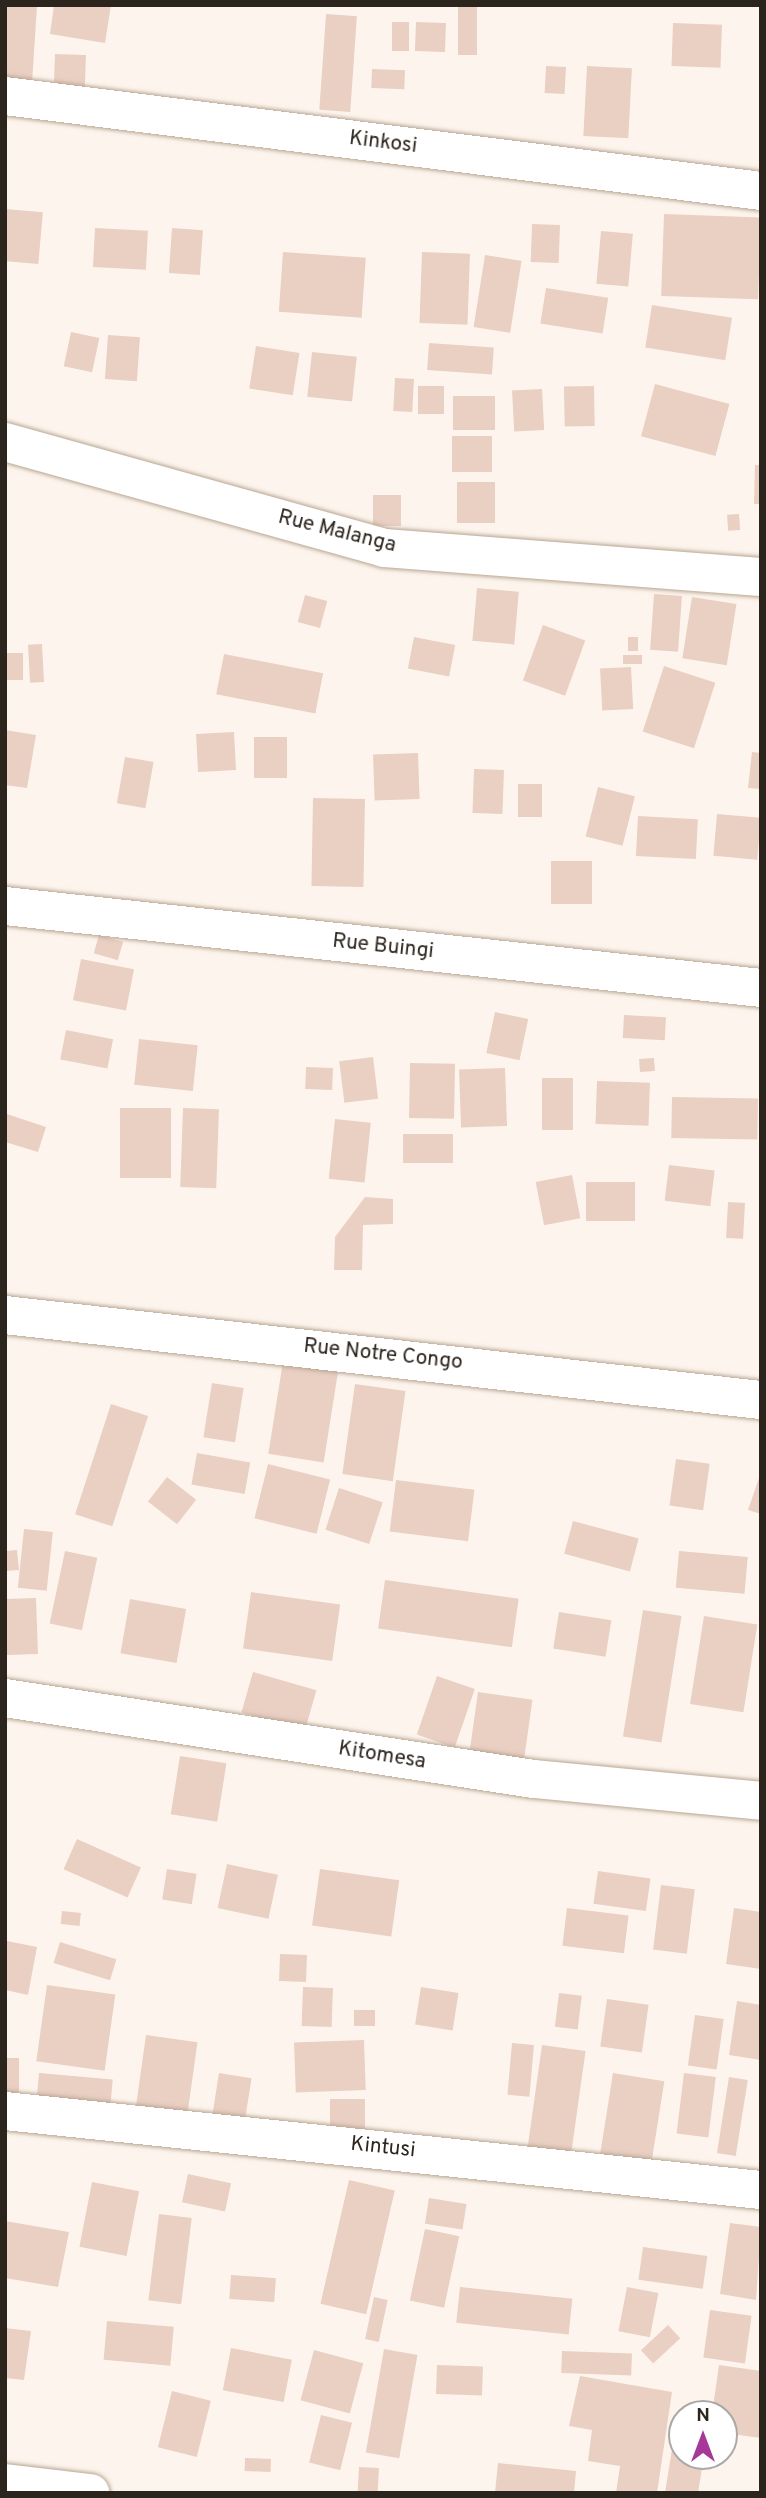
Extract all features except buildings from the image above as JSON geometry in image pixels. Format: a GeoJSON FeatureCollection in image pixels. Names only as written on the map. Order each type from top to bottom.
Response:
{"type":"FeatureCollection","features":[{"type":"Feature","properties":{"kind":"street","name":"Kinkosi"},"geometry":{"type":"LineString","coordinates":[[5,96],[761,191]]}},
{"type":"Feature","properties":{"kind":"street","name":"Rue Malanga"},"geometry":{"type":"LineString","coordinates":[[5,442],[384,548],[761,577]]}},
{"type":"Feature","properties":{"kind":"street","name":"Rue Buingi"},"geometry":{"type":"LineString","coordinates":[[5,906],[761,988]]}},
{"type":"Feature","properties":{"kind":"street","name":"Rue Notre Congo"},"geometry":{"type":"LineString","coordinates":[[5,1315],[761,1400]]}},
{"type":"Feature","properties":{"kind":"street","name":"Kitomesa"},"geometry":{"type":"LineString","coordinates":[[5,1698],[534,1779],[761,1801]]}},
{"type":"Feature","properties":{"kind":"street","name":"Kintusi"},"geometry":{"type":"LineString","coordinates":[[5,2111],[761,2190]]}},
{"type":"Feature","properties":{"kind":"street"},"geometry":{"type":"LineString","coordinates":[[5,2483],[90,2493]]}}]}
